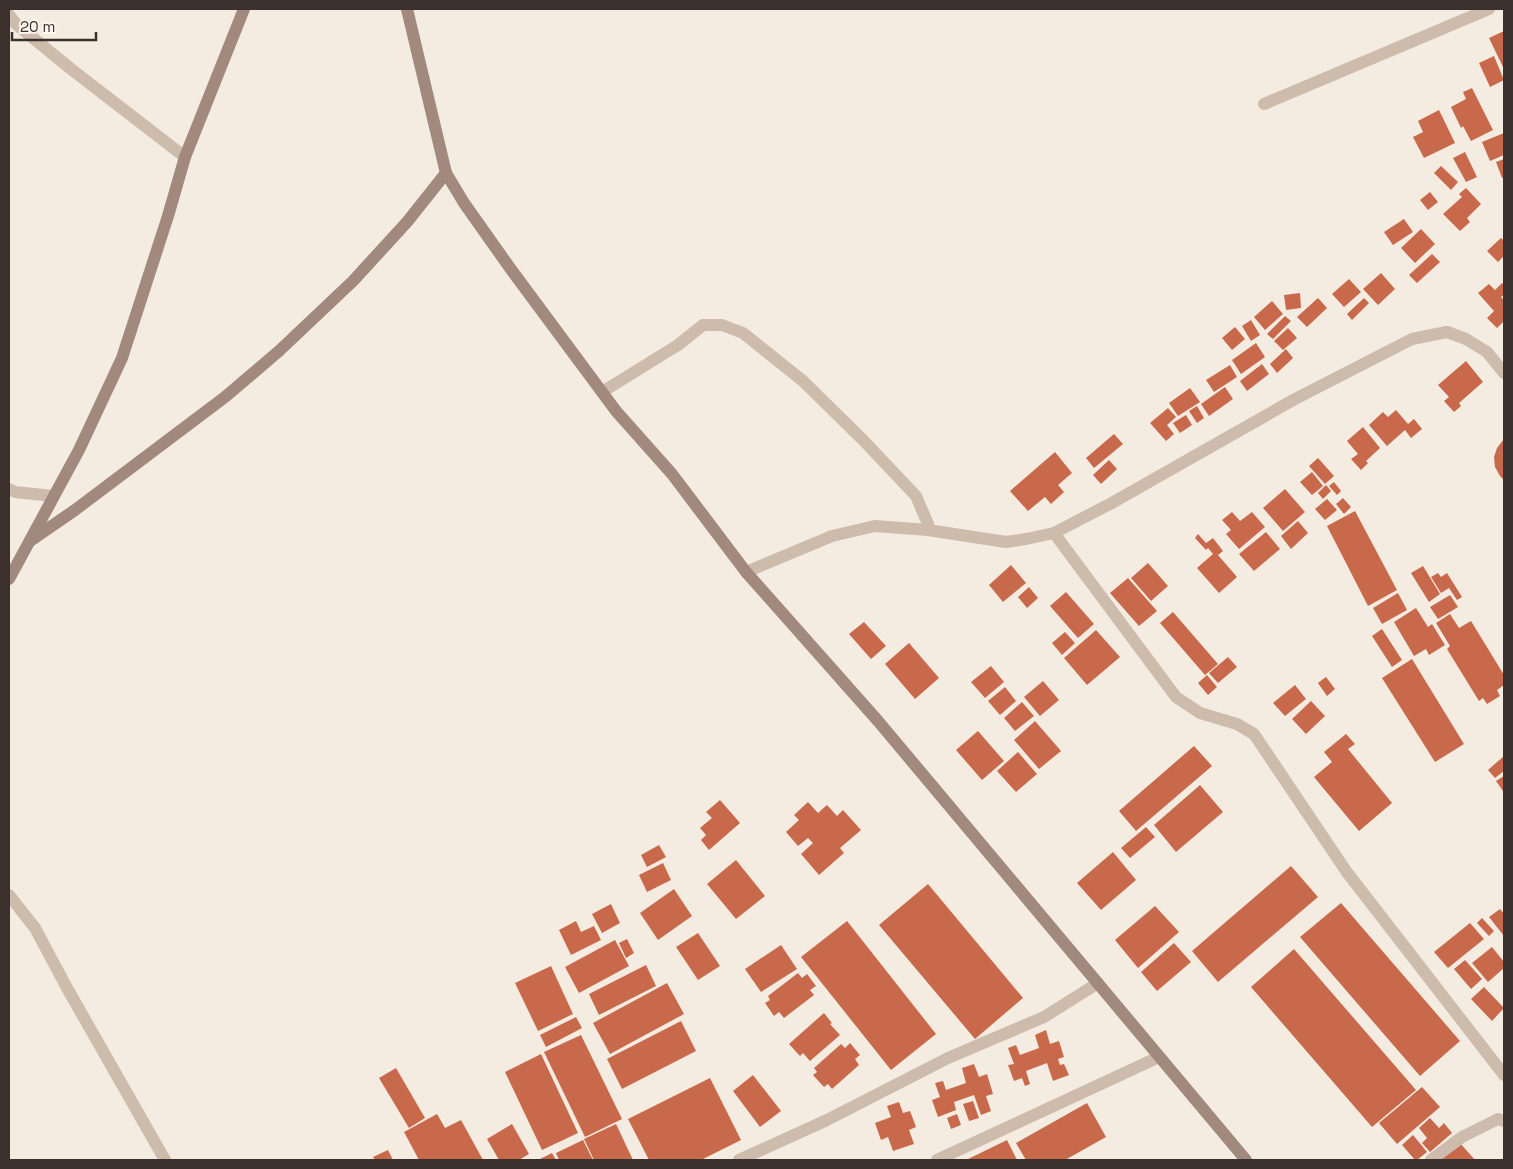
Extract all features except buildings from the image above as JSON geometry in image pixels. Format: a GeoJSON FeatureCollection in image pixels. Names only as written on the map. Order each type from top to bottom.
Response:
{"type":"FeatureCollection","features":[{"type":"Feature","properties":{"kind":"main road"},"geometry":{"type":"LineString","coordinates":[[9,578],[79,450],[122,358],[185,157],[244,9]]}},
{"type":"Feature","properties":{"kind":"main road"},"geometry":{"type":"LineString","coordinates":[[407,9],[446,173],[464,203],[510,268],[602,392],[672,474],[746,572],[878,720],[1246,1160]]}},
{"type":"Feature","properties":{"kind":"main road"},"geometry":{"type":"LineString","coordinates":[[28,542],[75,510],[225,397],[279,351],[354,281],[407,222],[446,173]]}},
{"type":"Feature","properties":{"kind":"street"},"geometry":{"type":"LineString","coordinates":[[1264,104],[1489,9]]}},
{"type":"Feature","properties":{"kind":"street"},"geometry":{"type":"LineString","coordinates":[[9,15],[16,24],[71,69],[185,157]]}},
{"type":"Feature","properties":{"kind":"street"},"geometry":{"type":"LineString","coordinates":[[602,392],[678,345],[703,325],[722,325],[743,333],[803,381],[916,496],[928,524],[928,530]]}},
{"type":"Feature","properties":{"kind":"street"},"geometry":{"type":"LineString","coordinates":[[746,572],[832,536],[875,526],[928,530],[1006,542],[1026,540],[1054,533],[1110,504],[1295,399],[1412,340],[1447,332],[1466,339],[1488,352],[1504,373]]}},
{"type":"Feature","properties":{"kind":"street"},"geometry":{"type":"LineString","coordinates":[[9,489],[15,492],[54,496]]}},
{"type":"Feature","properties":{"kind":"street"},"geometry":{"type":"LineString","coordinates":[[1054,533],[1176,697],[1200,712],[1238,724],[1254,734],[1346,871],[1504,1075]]}},
{"type":"Feature","properties":{"kind":"street"},"geometry":{"type":"LineString","coordinates":[[9,895],[35,928],[165,1160]]}},
{"type":"Feature","properties":{"kind":"street"},"geometry":{"type":"LineString","coordinates":[[739,1160],[827,1120],[948,1058],[1044,1017],[1098,984]]}},
{"type":"Feature","properties":{"kind":"street"},"geometry":{"type":"LineString","coordinates":[[937,1160],[1159,1057]]}},
{"type":"Feature","properties":{"kind":"street"},"geometry":{"type":"LineString","coordinates":[[1431,1160],[1462,1137],[1498,1119],[1504,1121]]}}]}
